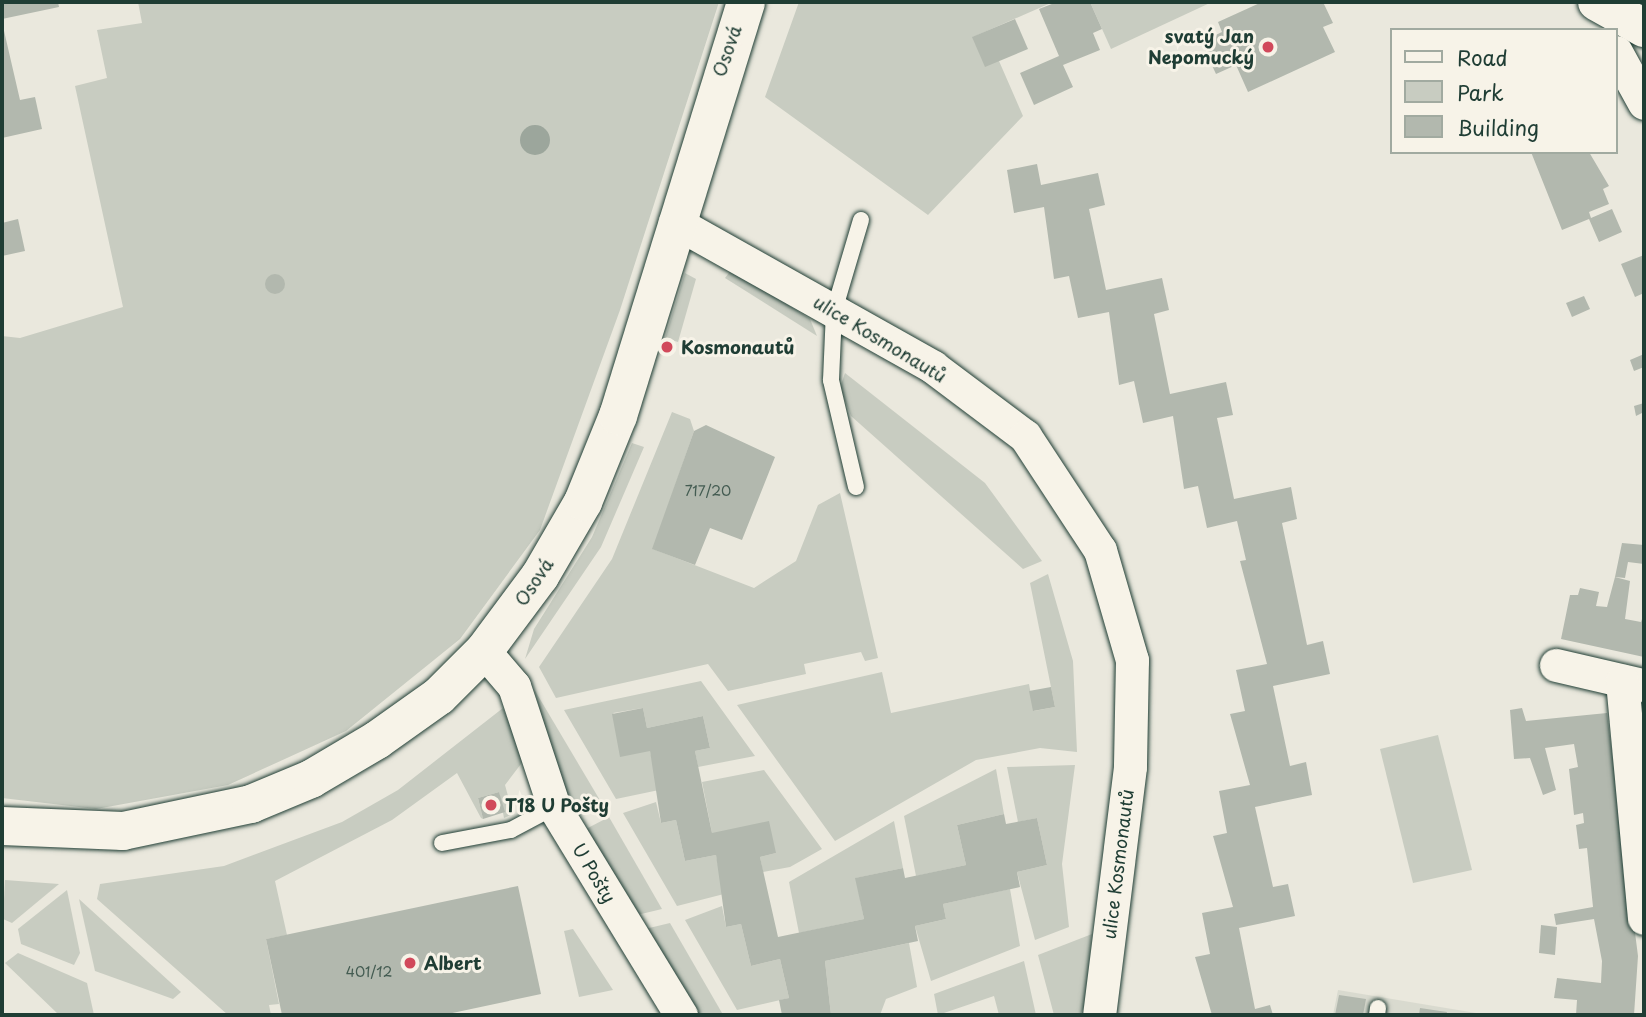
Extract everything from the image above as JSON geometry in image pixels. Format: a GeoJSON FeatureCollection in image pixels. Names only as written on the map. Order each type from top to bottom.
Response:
{"type":"FeatureCollection","features":[{"type":"Feature","properties":{"kind":"street","name":"Osová"},"geometry":{"type":"LineString","coordinates":[[2,826],[123,831],[251,804],[311,779],[377,740],[439,696],[484,651],[540,576],[583,502],[618,416],[675,222],[746,2]]}},
{"type":"Feature","properties":{"kind":"street"},"geometry":{"type":"LineString","coordinates":[[1620,27],[1644,103]]}},
{"type":"Feature","properties":{"kind":"street","name":"ulice Kosmonautů"},"geometry":{"type":"LineString","coordinates":[[675,222],[933,368],[1025,436],[1100,550],[1132,660],[1130,766],[1099,1015]]}},
{"type":"Feature","properties":{"kind":"street","name":"U Pošty"},"geometry":{"type":"LineString","coordinates":[[484,651],[514,686],[554,807],[681,1015]]}},
{"type":"Feature","properties":{"kind":"street"},"geometry":{"type":"LineString","coordinates":[[1556,665],[1633,683],[1644,918]]}},
{"type":"Feature","properties":{"kind":"lane"},"geometry":{"type":"LineString","coordinates":[[856,487],[831,380],[834,311],[861,220]]}},
{"type":"Feature","properties":{"kind":"lane"},"geometry":{"type":"LineString","coordinates":[[442,843],[512,830],[554,807]]}},
{"type":"Feature","properties":{"kind":"shaded area"},"geometry":{"type":"Polygon","coordinates":[[[535,125],[546,129],[550,140],[546,151],[535,155],[524,151],[520,140],[524,129],[535,125]]]}},
{"type":"Feature","properties":{"kind":"shaded area"},"geometry":{"type":"Polygon","coordinates":[[[1338,990],[1488,1015],[1333,1015],[1338,990]]]}},
{"type":"Feature","properties":{"kind":"green space"},"geometry":{"type":"Polygon","coordinates":[[[138,2],[719,2],[620,310],[540,530],[460,639],[346,731],[228,785],[96,809],[2,798],[2,336],[20,338],[123,307],[75,86],[107,78],[97,30],[142,23],[138,2]]]}},
{"type":"Feature","properties":{"kind":"green space"},"geometry":{"type":"Polygon","coordinates":[[[799,2],[1053,2],[973,37],[999,61],[1023,116],[928,215],[765,97],[799,2]]]}},
{"type":"Feature","properties":{"kind":"green space"},"geometry":{"type":"Polygon","coordinates":[[[1090,2],[1212,2],[1111,49],[1090,2]]]}},
{"type":"Feature","properties":{"kind":"green space"},"geometry":{"type":"Polygon","coordinates":[[[732,269],[810,319],[817,336],[725,278],[732,269]]]}},
{"type":"Feature","properties":{"kind":"green space"},"geometry":{"type":"Polygon","coordinates":[[[685,273],[696,279],[678,342],[665,338],[685,273]]]}},
{"type":"Feature","properties":{"kind":"green space"},"geometry":{"type":"Polygon","coordinates":[[[845,373],[985,483],[1042,561],[1023,569],[851,416],[840,388],[845,373]]]}},
{"type":"Feature","properties":{"kind":"green space"},"geometry":{"type":"Polygon","coordinates":[[[672,412],[690,419],[694,431],[653,549],[754,588],[796,561],[818,505],[840,493],[878,658],[865,661],[861,652],[804,664],[806,674],[728,691],[708,664],[556,698],[539,667],[612,559],[672,412]]]}},
{"type":"Feature","properties":{"kind":"green space"},"geometry":{"type":"Polygon","coordinates":[[[632,443],[644,447],[601,547],[525,659],[534,629],[592,537],[632,443]]]}},
{"type":"Feature","properties":{"kind":"green space"},"geometry":{"type":"Polygon","coordinates":[[[1048,574],[1073,661],[1077,752],[1040,748],[976,760],[835,841],[737,705],[882,672],[891,713],[1029,684],[1034,711],[1055,707],[1030,583],[1048,574]]]}},
{"type":"Feature","properties":{"kind":"green space"},"geometry":{"type":"Polygon","coordinates":[[[701,681],[755,756],[698,767],[695,751],[710,748],[703,716],[647,728],[643,708],[613,713],[650,751],[659,790],[616,799],[564,710],[701,681]]]}},
{"type":"Feature","properties":{"kind":"green space"},"geometry":{"type":"Polygon","coordinates":[[[534,689],[601,802],[576,817],[565,797],[534,689]]]}},
{"type":"Feature","properties":{"kind":"green space"},"geometry":{"type":"Polygon","coordinates":[[[503,708],[524,760],[505,785],[513,814],[504,818],[499,792],[478,798],[483,819],[481,818],[457,773],[392,820],[275,881],[287,935],[266,939],[279,1004],[269,1005],[271,1015],[228,1015],[97,899],[100,884],[224,866],[342,822],[398,790],[503,708]]]}},
{"type":"Feature","properties":{"kind":"green space"},"geometry":{"type":"Polygon","coordinates":[[[1438,735],[1472,870],[1413,883],[1380,749],[1438,735]]]}},
{"type":"Feature","properties":{"kind":"green space"},"geometry":{"type":"Polygon","coordinates":[[[1075,765],[1062,864],[1069,927],[1035,940],[1017,872],[1047,865],[1037,818],[1018,822],[1007,767],[1075,765]]]}},
{"type":"Feature","properties":{"kind":"green space"},"geometry":{"type":"Polygon","coordinates":[[[996,769],[1004,814],[957,825],[966,865],[916,876],[904,816],[996,769]]]}},
{"type":"Feature","properties":{"kind":"green space"},"geometry":{"type":"Polygon","coordinates":[[[764,770],[822,849],[790,867],[763,872],[760,857],[776,853],[712,833],[702,782],[764,770]]]}},
{"type":"Feature","properties":{"kind":"green space"},"geometry":{"type":"Polygon","coordinates":[[[656,802],[661,823],[676,820],[685,861],[716,855],[724,894],[677,906],[623,813],[656,802]]]}},
{"type":"Feature","properties":{"kind":"green space"},"geometry":{"type":"Polygon","coordinates":[[[609,817],[662,909],[637,915],[584,830],[609,817]]]}},
{"type":"Feature","properties":{"kind":"green space"},"geometry":{"type":"Polygon","coordinates":[[[894,821],[903,868],[856,878],[864,919],[799,933],[789,882],[894,821]]]}},
{"type":"Feature","properties":{"kind":"green space"},"geometry":{"type":"Polygon","coordinates":[[[5,880],[59,884],[12,923],[3,919],[5,880]]]}},
{"type":"Feature","properties":{"kind":"green space"},"geometry":{"type":"Polygon","coordinates":[[[1010,889],[1020,946],[931,981],[915,926],[946,919],[943,904],[1010,889]]]}},
{"type":"Feature","properties":{"kind":"green space"},"geometry":{"type":"Polygon","coordinates":[[[67,890],[80,953],[74,965],[21,944],[18,929],[67,890]]]}},
{"type":"Feature","properties":{"kind":"green space"},"geometry":{"type":"Polygon","coordinates":[[[79,899],[181,992],[173,999],[95,971],[79,899]]]}},
{"type":"Feature","properties":{"kind":"green space"},"geometry":{"type":"Polygon","coordinates":[[[722,906],[726,927],[741,924],[751,966],[780,959],[789,998],[737,1010],[685,920],[722,906]]]}},
{"type":"Feature","properties":{"kind":"green space"},"geometry":{"type":"Polygon","coordinates":[[[670,923],[722,1013],[699,1015],[645,929],[670,923]]]}},
{"type":"Feature","properties":{"kind":"green space"},"geometry":{"type":"Polygon","coordinates":[[[573,929],[613,990],[579,997],[564,931],[573,929]]]}},
{"type":"Feature","properties":{"kind":"green space"},"geometry":{"type":"Polygon","coordinates":[[[1092,934],[1085,1005],[1080,1015],[1054,1015],[1038,955],[1092,934]]]}},
{"type":"Feature","properties":{"kind":"green space"},"geometry":{"type":"Polygon","coordinates":[[[909,943],[917,987],[886,999],[880,1015],[831,1015],[825,961],[909,943]]]}},
{"type":"Feature","properties":{"kind":"green space"},"geometry":{"type":"Polygon","coordinates":[[[18,953],[87,983],[94,1015],[59,1015],[5,963],[18,953]]]}},
{"type":"Feature","properties":{"kind":"green space"},"geometry":{"type":"Polygon","coordinates":[[[1024,961],[1036,1015],[999,1015],[994,996],[938,1015],[934,994],[1024,961]]]}},
{"type":"Feature","properties":{"kind":"building"},"geometry":{"type":"Polygon","coordinates":[[[2,2],[58,2],[59,7],[2,19],[2,2]]]}},
{"type":"Feature","properties":{"kind":"building"},"geometry":{"type":"Polygon","coordinates":[[[1057,2],[1090,2],[1102,29],[1093,33],[1100,50],[1063,65],[1073,87],[1034,105],[1020,73],[1059,56],[1039,9],[1057,2]]]}},
{"type":"Feature","properties":{"kind":"building","name":"svatý Jan Nepomucký"},"geometry":{"type":"Polygon","coordinates":[[[1262,2],[1323,2],[1333,23],[1323,27],[1335,52],[1248,92],[1236,65],[1216,74],[1201,42],[1222,32],[1218,22],[1262,2]]]}},
{"type":"Feature","properties":{"kind":"building"},"geometry":{"type":"Polygon","coordinates":[[[1015,19],[1028,49],[985,67],[972,37],[1015,19]]]}},
{"type":"Feature","properties":{"kind":"building"},"geometry":{"type":"Polygon","coordinates":[[[2,22],[20,100],[35,97],[42,129],[2,138],[2,22]]]}},
{"type":"Feature","properties":{"kind":"building"},"geometry":{"type":"Polygon","coordinates":[[[1532,154],[1590,154],[1609,186],[1603,189],[1609,204],[1589,212],[1591,218],[1612,209],[1622,232],[1599,242],[1589,219],[1562,230],[1532,154]]]}},
{"type":"Feature","properties":{"kind":"building"},"geometry":{"type":"Polygon","coordinates":[[[1037,164],[1041,185],[1098,173],[1105,205],[1089,209],[1106,290],[1162,278],[1169,310],[1154,314],[1170,394],[1226,382],[1233,415],[1217,418],[1234,499],[1291,487],[1297,519],[1282,523],[1307,645],[1323,641],[1330,674],[1273,686],[1290,766],[1306,762],[1312,795],[1255,807],[1273,887],[1288,884],[1295,916],[1239,928],[1255,1009],[1270,1005],[1273,1015],[1212,1015],[1195,957],[1210,954],[1202,913],[1233,907],[1213,836],[1227,833],[1219,791],[1250,785],[1230,714],[1245,711],[1236,670],[1267,664],[1240,561],[1246,560],[1237,521],[1207,528],[1198,486],[1184,489],[1173,416],[1143,423],[1134,381],[1119,385],[1109,312],[1078,318],[1069,276],[1054,279],[1044,207],[1014,213],[1007,170],[1037,164]]]}},
{"type":"Feature","properties":{"kind":"building"},"geometry":{"type":"Polygon","coordinates":[[[18,219],[25,251],[2,256],[2,223],[18,219]]]}},
{"type":"Feature","properties":{"kind":"building"},"geometry":{"type":"Polygon","coordinates":[[[1644,255],[1644,293],[1635,297],[1621,264],[1644,255]]]}},
{"type":"Feature","properties":{"kind":"building"},"geometry":{"type":"Polygon","coordinates":[[[275,274],[282,277],[285,284],[282,291],[275,294],[268,291],[265,284],[268,277],[275,274]]]}},
{"type":"Feature","properties":{"kind":"building"},"geometry":{"type":"Polygon","coordinates":[[[1584,296],[1590,309],[1572,317],[1566,303],[1584,296]]]}},
{"type":"Feature","properties":{"kind":"building"},"geometry":{"type":"Polygon","coordinates":[[[1644,354],[1644,367],[1634,371],[1630,360],[1644,354]]]}},
{"type":"Feature","properties":{"kind":"building"},"geometry":{"type":"Polygon","coordinates":[[[1644,403],[1644,412],[1636,416],[1634,406],[1644,403]]]}},
{"type":"Feature","properties":{"kind":"building"},"geometry":{"type":"Polygon","coordinates":[[[706,425],[775,457],[742,540],[710,528],[695,565],[652,549],[694,431],[706,425]]]}},
{"type":"Feature","properties":{"kind":"building"},"geometry":{"type":"Polygon","coordinates":[[[1622,543],[1644,545],[1644,564],[1628,562],[1625,578],[1615,577],[1622,543]]]}},
{"type":"Feature","properties":{"kind":"building"},"geometry":{"type":"Polygon","coordinates":[[[1615,577],[1630,581],[1625,619],[1641,622],[1644,613],[1644,657],[1561,639],[1570,595],[1578,595],[1580,588],[1599,592],[1596,606],[1607,607],[1615,577]]]}},
{"type":"Feature","properties":{"kind":"building"},"geometry":{"type":"Polygon","coordinates":[[[1051,687],[1055,707],[1033,711],[1029,691],[1051,687]]]}},
{"type":"Feature","properties":{"kind":"building"},"geometry":{"type":"Polygon","coordinates":[[[643,708],[647,728],[703,716],[710,748],[695,751],[712,833],[769,821],[776,853],[760,857],[778,937],[864,919],[855,878],[903,868],[905,878],[966,865],[957,825],[1004,814],[1006,824],[1037,818],[1047,865],[1017,872],[1020,887],[943,904],[946,919],[915,926],[918,941],[825,961],[831,1015],[782,1015],[779,1000],[789,998],[780,959],[751,966],[741,924],[726,927],[716,855],[685,861],[676,820],[661,823],[650,751],[620,757],[612,714],[643,708]]]}},
{"type":"Feature","properties":{"kind":"building"},"geometry":{"type":"Polygon","coordinates":[[[1522,708],[1526,721],[1607,713],[1638,956],[1634,1015],[1576,1015],[1577,1000],[1554,998],[1557,978],[1601,983],[1602,961],[1594,919],[1556,925],[1554,914],[1593,907],[1587,848],[1579,849],[1576,825],[1584,823],[1583,813],[1574,815],[1569,769],[1578,767],[1574,744],[1545,748],[1556,790],[1543,795],[1530,758],[1514,759],[1510,710],[1522,708]]]}},
{"type":"Feature","properties":{"kind":"building","name":"T18 U Pošty"},"geometry":{"type":"Polygon","coordinates":[[[499,792],[505,812],[483,819],[478,798],[499,792]]]}},
{"type":"Feature","properties":{"kind":"building"},"geometry":{"type":"Polygon","coordinates":[[[518,886],[541,994],[443,1015],[282,1015],[266,939],[518,886]]]}},
{"type":"Feature","properties":{"kind":"building"},"geometry":{"type":"Polygon","coordinates":[[[1541,925],[1557,927],[1555,955],[1539,953],[1541,925]]]}},
{"type":"Feature","properties":{"kind":"building"},"geometry":{"type":"Polygon","coordinates":[[[1339,995],[1366,999],[1363,1015],[1335,1015],[1339,995]]]}},
{"type":"Feature","properties":{"kind":"building"},"geometry":{"type":"Polygon","coordinates":[[[1420,1008],[1447,1012],[1446,1015],[1419,1015],[1420,1008]]]}},
{"type":"Feature","properties":{"kind":"place","name":"svatý Jan Nepomucký"},"geometry":{"type":"Point","coordinates":[1268,47]}},
{"type":"Feature","properties":{"kind":"place","name":"Kosmonautů"},"geometry":{"type":"Point","coordinates":[667,347]}},
{"type":"Feature","properties":{"kind":"place","name":"T18 U Pošty"},"geometry":{"type":"Point","coordinates":[491,805]}},
{"type":"Feature","properties":{"kind":"place","name":"Albert"},"geometry":{"type":"Point","coordinates":[410,963]}}]}
